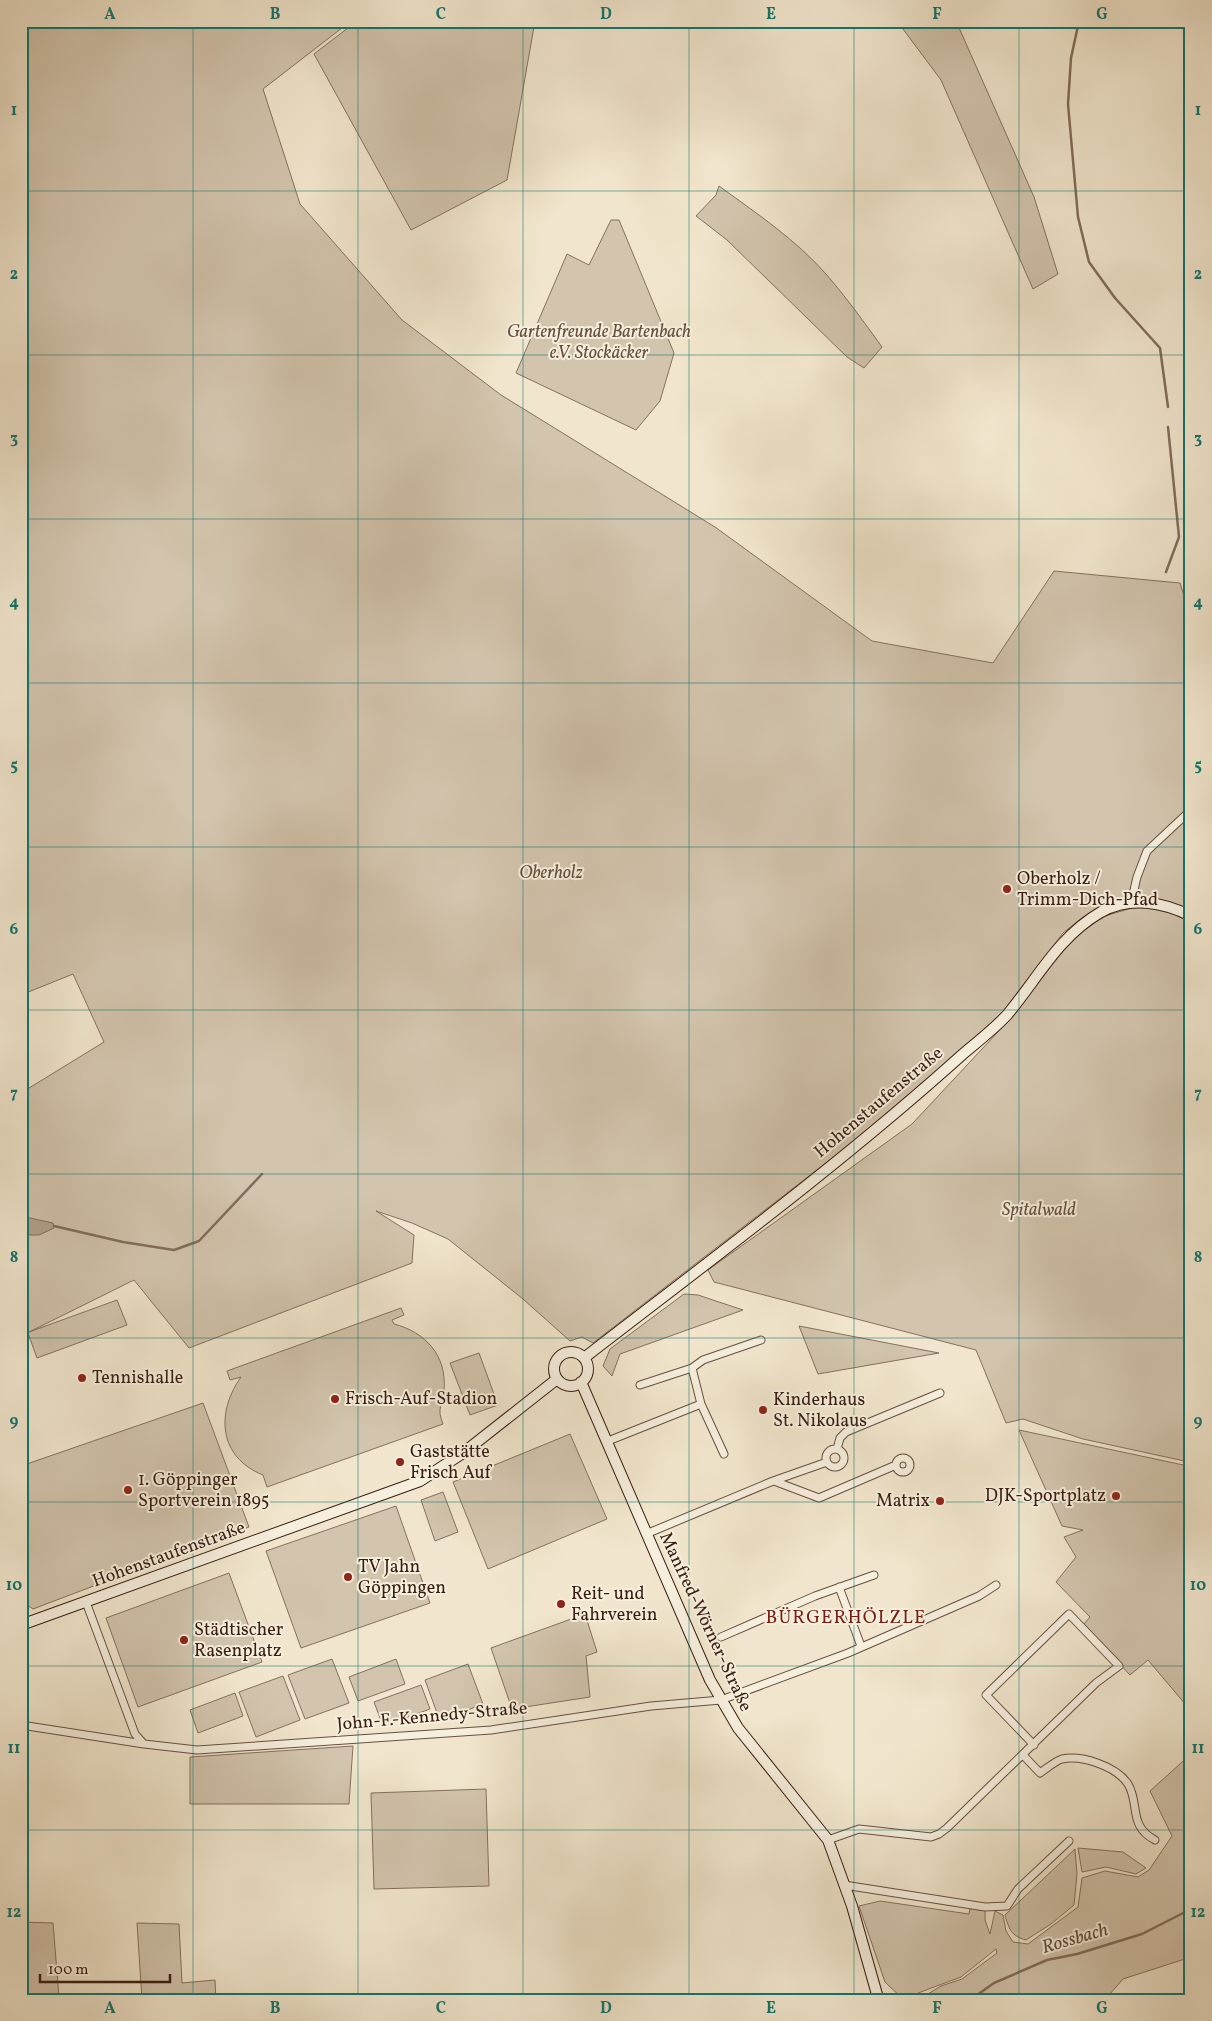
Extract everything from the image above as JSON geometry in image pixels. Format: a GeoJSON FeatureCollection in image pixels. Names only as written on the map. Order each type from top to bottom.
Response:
{"type":"FeatureCollection","features":[{"type":"Feature","properties":{"kind":"main road","name":"Hohenstaufenstraße"},"geometry":{"type":"LineString","coordinates":[[584,1358],[895,1115],[1006,1016],[1058,945],[1085,922],[1104,911],[1131,903],[1152,902],[1171,906],[1191,916]]}},
{"type":"Feature","properties":{"kind":"main road"},"geometry":{"type":"LineString","coordinates":[[575,1352],[584,1358],[587,1374],[581,1382],[569,1386],[558,1379],[554,1367],[560,1355],[575,1352]]}},
{"type":"Feature","properties":{"kind":"main road","name":"Hohenstaufenstraße"},"geometry":{"type":"LineString","coordinates":[[21,1626],[420,1481],[463,1453],[558,1379]]}},
{"type":"Feature","properties":{"kind":"main road","name":"Manfred-Wörner-Straße"},"geometry":{"type":"LineString","coordinates":[[581,1382],[608,1441],[646,1534],[721,1700],[738,1728],[756,1752],[828,1840],[844,1885],[877,1999]]}},
{"type":"Feature","properties":{"kind":"street"},"geometry":{"type":"LineString","coordinates":[[1131,903],[1137,877],[1147,851],[1191,810]]}},
{"type":"Feature","properties":{"kind":"street"},"geometry":{"type":"LineString","coordinates":[[640,1385],[692,1368],[702,1360],[762,1340]]}},
{"type":"Feature","properties":{"kind":"street"},"geometry":{"type":"LineString","coordinates":[[692,1368],[702,1404],[724,1454]]}},
{"type":"Feature","properties":{"kind":"street"},"geometry":{"type":"LineString","coordinates":[[827,1462],[828,1454],[837,1449],[840,1438],[846,1432],[940,1393]]}},
{"type":"Feature","properties":{"kind":"street"},"geometry":{"type":"LineString","coordinates":[[608,1441],[702,1404]]}},
{"type":"Feature","properties":{"kind":"street"},"geometry":{"type":"LineString","coordinates":[[827,1462],[834,1467],[842,1464],[844,1455],[837,1449]]}},
{"type":"Feature","properties":{"kind":"street"},"geometry":{"type":"LineString","coordinates":[[646,1534],[773,1481],[827,1462]]}},
{"type":"Feature","properties":{"kind":"street"},"geometry":{"type":"LineString","coordinates":[[773,1481],[819,1498],[896,1466]]}},
{"type":"Feature","properties":{"kind":"street"},"geometry":{"type":"LineString","coordinates":[[721,1637],[839,1587],[874,1575]]}},
{"type":"Feature","properties":{"kind":"street","name":"John-F.-Kennedy-Straße"},"geometry":{"type":"LineString","coordinates":[[21,1725],[144,1744],[197,1750],[491,1730],[651,1706],[721,1700],[825,1662],[979,1596],[996,1585]]}},
{"type":"Feature","properties":{"kind":"street"},"geometry":{"type":"LineString","coordinates":[[839,1587],[862,1646]]}},
{"type":"Feature","properties":{"kind":"street"},"geometry":{"type":"LineString","coordinates":[[86,1602],[135,1734],[144,1744]]}},
{"type":"Feature","properties":{"kind":"street"},"geometry":{"type":"LineString","coordinates":[[828,1840],[859,1829],[931,1837],[939,1834],[1023,1755],[1107,1673],[1119,1666],[1069,1614],[986,1695],[1034,1744]]}},
{"type":"Feature","properties":{"kind":"street"},"geometry":{"type":"LineString","coordinates":[[1023,1755],[1040,1773],[1060,1759],[1079,1758],[1115,1771],[1128,1784],[1140,1829],[1154,1840]]}},
{"type":"Feature","properties":{"kind":"street"},"geometry":{"type":"LineString","coordinates":[[844,1885],[985,1907],[1003,1907],[1010,1903],[1018,1889],[1070,1841]]}},
{"type":"Feature","properties":{"kind":"green space","name":"Oberholz"},"geometry":{"type":"Polygon","coordinates":[[[21,21],[351,21],[263,89],[300,204],[402,320],[501,395],[715,527],[872,641],[993,663],[1054,571],[1180,583],[1191,618],[1191,1711],[1148,1660],[1130,1675],[1083,1625],[1090,1617],[1056,1582],[1076,1557],[1064,1537],[1083,1530],[1062,1526],[1019,1430],[1188,1466],[1189,1462],[1083,1439],[1023,1419],[1006,1423],[976,1350],[714,1282],[708,1270],[912,1124],[1010,1019],[1060,952],[1083,928],[1108,915],[1132,908],[1131,898],[1106,904],[1083,917],[1063,933],[994,1023],[888,1115],[593,1343],[582,1337],[570,1341],[523,1299],[448,1239],[412,1223],[376,1211],[414,1235],[412,1263],[189,1348],[134,1280],[29,1332],[117,1300],[127,1325],[37,1358],[28,1333],[21,1336],[21,1093],[104,1042],[73,974],[21,995],[21,21]]]}},
{"type":"Feature","properties":{"kind":"green space"},"geometry":{"type":"Polygon","coordinates":[[[357,21],[535,21],[507,180],[411,230],[314,54],[357,21]]]}},
{"type":"Feature","properties":{"kind":"green space"},"geometry":{"type":"Polygon","coordinates":[[[897,21],[956,21],[1034,197],[1058,274],[1033,289],[941,80],[897,21]]]}},
{"type":"Feature","properties":{"kind":"green space"},"geometry":{"type":"Polygon","coordinates":[[[719,186],[775,227],[801,249],[841,292],[882,347],[864,368],[847,357],[727,240],[696,216],[716,195],[719,186]]]}},
{"type":"Feature","properties":{"kind":"green space","name":"Gartenfreunde Bartenbach e.V. Stockäcker"},"geometry":{"type":"Polygon","coordinates":[[[611,220],[619,220],[674,353],[660,401],[636,430],[516,373],[567,254],[589,265],[611,220]]]}},
{"type":"Feature","properties":{"kind":"green space"},"geometry":{"type":"Polygon","coordinates":[[[684,1294],[698,1295],[743,1310],[620,1354],[612,1376],[603,1366],[610,1349],[684,1294]]]}},
{"type":"Feature","properties":{"kind":"green space","name":"Frisch-Auf-Stadion"},"geometry":{"type":"Polygon","coordinates":[[[401,1308],[404,1315],[392,1320],[394,1324],[424,1339],[438,1356],[442,1366],[444,1390],[440,1410],[443,1424],[267,1487],[263,1475],[248,1467],[237,1457],[230,1445],[225,1419],[233,1391],[241,1377],[230,1380],[227,1371],[401,1308]]]}},
{"type":"Feature","properties":{"kind":"green space"},"geometry":{"type":"Polygon","coordinates":[[[799,1326],[939,1353],[818,1374],[799,1326]]]}},
{"type":"Feature","properties":{"kind":"green space"},"geometry":{"type":"Polygon","coordinates":[[[479,1353],[498,1405],[470,1415],[450,1363],[479,1353]]]}},
{"type":"Feature","properties":{"kind":"green space","name":"1. Göppinger Sportverein 1895"},"geometry":{"type":"Polygon","coordinates":[[[203,1403],[249,1527],[33,1609],[21,1601],[21,1466],[203,1403]]]}},
{"type":"Feature","properties":{"kind":"green space"},"geometry":{"type":"Polygon","coordinates":[[[570,1434],[607,1519],[488,1569],[453,1482],[570,1434]]]}},
{"type":"Feature","properties":{"kind":"green space"},"geometry":{"type":"Polygon","coordinates":[[[443,1492],[458,1532],[435,1541],[421,1500],[443,1492]]]}},
{"type":"Feature","properties":{"kind":"green space","name":"TV Jahn Göppingen"},"geometry":{"type":"Polygon","coordinates":[[[396,1506],[430,1603],[301,1648],[266,1551],[396,1506]]]}},
{"type":"Feature","properties":{"kind":"green space","name":"Städtischer Rasenplatz"},"geometry":{"type":"Polygon","coordinates":[[[229,1573],[262,1662],[138,1707],[106,1618],[229,1573]]]}},
{"type":"Feature","properties":{"kind":"green space"},"geometry":{"type":"Polygon","coordinates":[[[585,1614],[597,1652],[586,1656],[590,1697],[512,1709],[491,1648],[585,1614]]]}},
{"type":"Feature","properties":{"kind":"green space"},"geometry":{"type":"Polygon","coordinates":[[[332,1659],[349,1703],[305,1719],[288,1675],[332,1659]]]}},
{"type":"Feature","properties":{"kind":"green space"},"geometry":{"type":"Polygon","coordinates":[[[396,1659],[405,1684],[358,1701],[349,1677],[396,1659]]]}},
{"type":"Feature","properties":{"kind":"green space"},"geometry":{"type":"Polygon","coordinates":[[[468,1664],[483,1704],[440,1721],[425,1680],[468,1664]]]}},
{"type":"Feature","properties":{"kind":"green space"},"geometry":{"type":"Polygon","coordinates":[[[283,1676],[300,1720],[256,1737],[239,1692],[283,1676]]]}},
{"type":"Feature","properties":{"kind":"green space"},"geometry":{"type":"Polygon","coordinates":[[[421,1685],[430,1709],[383,1726],[374,1702],[421,1685]]]}},
{"type":"Feature","properties":{"kind":"green space"},"geometry":{"type":"Polygon","coordinates":[[[235,1693],[243,1716],[198,1733],[190,1710],[235,1693]]]}},
{"type":"Feature","properties":{"kind":"green space"},"geometry":{"type":"Polygon","coordinates":[[[353,1746],[349,1804],[190,1804],[190,1757],[353,1746]]]}},
{"type":"Feature","properties":{"kind":"green space"},"geometry":{"type":"Polygon","coordinates":[[[1191,1754],[1191,1957],[1123,1979],[1109,1995],[1109,2000],[918,2000],[941,1986],[962,1979],[997,1953],[996,1949],[961,1977],[918,1993],[911,2000],[904,2000],[885,1982],[859,1906],[880,1901],[969,1914],[970,1908],[985,1909],[985,1920],[990,1934],[995,1911],[1003,1915],[1006,1931],[1013,1942],[1028,1944],[1078,1907],[1082,1878],[1105,1871],[1138,1877],[1149,1870],[1172,1836],[1150,1791],[1191,1754]]]}},
{"type":"Feature","properties":{"kind":"green space"},"geometry":{"type":"Polygon","coordinates":[[[486,1789],[489,1886],[374,1889],[371,1793],[486,1789]]]}},
{"type":"Feature","properties":{"kind":"green space"},"geometry":{"type":"Polygon","coordinates":[[[1078,1848],[1123,1852],[1146,1868],[1136,1874],[1106,1867],[1082,1872],[1078,1848]]]}},
{"type":"Feature","properties":{"kind":"green space"},"geometry":{"type":"Polygon","coordinates":[[[1075,1849],[1077,1874],[1074,1905],[1051,1924],[1026,1940],[1014,1934],[1009,1928],[1005,1915],[1075,1849]]]}},
{"type":"Feature","properties":{"kind":"green space"},"geometry":{"type":"Polygon","coordinates":[[[21,1922],[53,1923],[59,1997],[21,1999],[21,1922]]]}},
{"type":"Feature","properties":{"kind":"green space"},"geometry":{"type":"Polygon","coordinates":[[[137,1923],[179,1924],[182,1983],[215,1980],[216,2000],[142,2000],[137,1923]]]}},
{"type":"Feature","properties":{"kind":"shaded area"},"geometry":{"type":"Polygon","coordinates":[[[21,1216],[53,1223],[54,1228],[39,1235],[21,1235],[21,1216]]]}},
{"type":"Feature","properties":{"kind":"waterway"},"geometry":{"type":"LineString","coordinates":[[1079,21],[1071,58],[1068,104],[1078,217],[1089,262],[1115,298],[1160,348],[1168,407]]}},
{"type":"Feature","properties":{"kind":"waterway"},"geometry":{"type":"LineString","coordinates":[[1166,572],[1179,537],[1168,427]]}},
{"type":"Feature","properties":{"kind":"waterway"},"geometry":{"type":"LineString","coordinates":[[54,1226],[123,1242],[174,1250],[199,1241],[262,1174]]}},
{"type":"Feature","properties":{"kind":"waterway","name":"Rossbach"},"geometry":{"type":"LineString","coordinates":[[970,2000],[994,1983],[1047,1960],[1077,1954],[1142,1934],[1191,1909]]}},
{"type":"Feature","properties":{"kind":"place","name":"Oberholz / Trimm-Dich-Pfad"},"geometry":{"type":"Point","coordinates":[1007,889]}},
{"type":"Feature","properties":{"kind":"place","name":"Tennishalle"},"geometry":{"type":"Point","coordinates":[82,1378]}},
{"type":"Feature","properties":{"kind":"place","name":"Frisch-Auf-Stadion"},"geometry":{"type":"Point","coordinates":[335,1399]}},
{"type":"Feature","properties":{"kind":"place","name":"Kinderhaus St. Nikolaus"},"geometry":{"type":"Point","coordinates":[763,1410]}},
{"type":"Feature","properties":{"kind":"place","name":"Gaststätte Frisch Auf"},"geometry":{"type":"Point","coordinates":[400,1462]}},
{"type":"Feature","properties":{"kind":"place","name":"1. Göppinger Sportverein 1895"},"geometry":{"type":"Point","coordinates":[128,1490]}},
{"type":"Feature","properties":{"kind":"place","name":"DJK-Sportplatz"},"geometry":{"type":"Point","coordinates":[1116,1496]}},
{"type":"Feature","properties":{"kind":"place","name":"Matrix"},"geometry":{"type":"Point","coordinates":[940,1501]}},
{"type":"Feature","properties":{"kind":"place","name":"TV Jahn Göppingen"},"geometry":{"type":"Point","coordinates":[348,1577]}},
{"type":"Feature","properties":{"kind":"place","name":"Reit- und Fahrverein"},"geometry":{"type":"Point","coordinates":[561,1604]}},
{"type":"Feature","properties":{"kind":"place","name":"Städtischer Rasenplatz"},"geometry":{"type":"Point","coordinates":[184,1640]}},
{"type":"Feature","properties":{"kind":"district","name":"BÜRGERHÖLZLE"},"geometry":{"type":"Point","coordinates":[846,1618]}},
{"type":"Feature","properties":{"kind":"park label","name":"Spitalwald"},"geometry":{"type":"Point","coordinates":[1039,1210]}}]}
